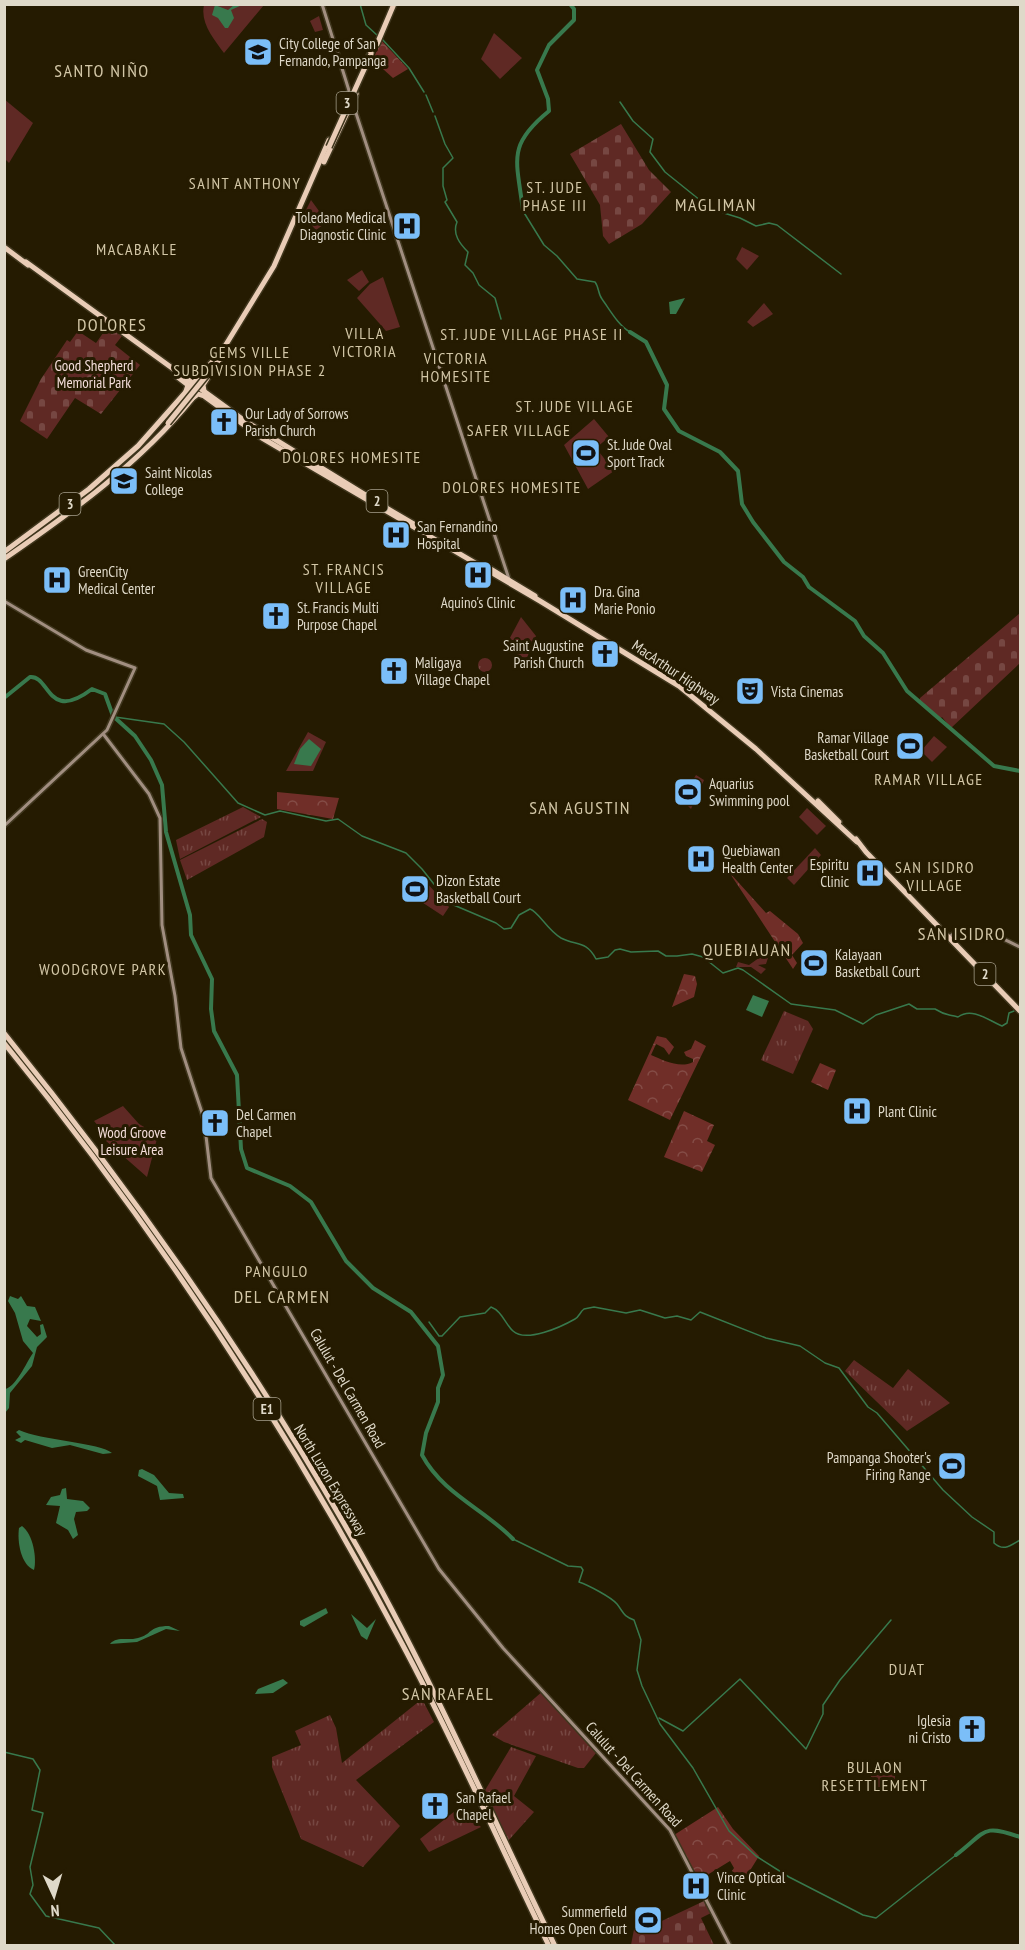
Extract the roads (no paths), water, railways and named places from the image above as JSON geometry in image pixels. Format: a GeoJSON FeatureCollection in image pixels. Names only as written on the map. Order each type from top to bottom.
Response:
{"type":"FeatureCollection","features":[{"type":"Feature","properties":{"kind":"highway","name":"3"},"geometry":{"type":"LineString","coordinates":[[260,296],[393,4]]}},
{"type":"Feature","properties":{"kind":"highway","name":"3"},"geometry":{"type":"LineString","coordinates":[[320,166],[378,39]]}},
{"type":"Feature","properties":{"kind":"highway","name":"3"},"geometry":{"type":"LineString","coordinates":[[154,439],[219,358],[260,296],[283,255],[351,98]]}},
{"type":"Feature","properties":{"kind":"highway","name":"3"},"geometry":{"type":"LineString","coordinates":[[327,156],[329,147]]}},
{"type":"Feature","properties":{"kind":"highway","name":"MacArthur Highway"},"geometry":{"type":"LineString","coordinates":[[4,247],[200,393],[687,691],[788,777],[857,842],[1020,1011]]}},
{"type":"Feature","properties":{"kind":"highway","name":"3"},"geometry":{"type":"LineString","coordinates":[[144,441],[209,371],[224,351]]}},
{"type":"Feature","properties":{"kind":"highway"},"geometry":{"type":"LineString","coordinates":[[200,393],[209,371]]}},
{"type":"Feature","properties":{"kind":"highway","name":"3"},"geometry":{"type":"LineString","coordinates":[[4,559],[74,509],[154,439],[190,400],[200,393]]}},
{"type":"Feature","properties":{"kind":"highway","name":"3"},"geometry":{"type":"LineString","coordinates":[[4,552],[80,496],[166,423]]}},
{"type":"Feature","properties":{"kind":"highway"},"geometry":{"type":"LineString","coordinates":[[74,509],[73,505],[80,496]]}},
{"type":"Feature","properties":{"kind":"highway"},"geometry":{"type":"LineString","coordinates":[[65,516],[67,506]]}},
{"type":"Feature","properties":{"kind":"highway","name":"North Luzon Expressway"},"geometry":{"type":"LineString","coordinates":[[4,1033],[96,1149],[200,1294],[313,1472],[376,1581],[437,1697],[555,1946]]}},
{"type":"Feature","properties":{"kind":"highway","name":"North Luzon Expressway"},"geometry":{"type":"LineString","coordinates":[[4,1043],[89,1150],[170,1261],[227,1346],[308,1476],[417,1671],[549,1946]]}},
{"type":"Feature","properties":{"kind":"main road"},"geometry":{"type":"LineString","coordinates":[[322,4],[508,582]]}},
{"type":"Feature","properties":{"kind":"main road"},"geometry":{"type":"LineString","coordinates":[[4,601],[86,650],[135,668],[116,715],[104,735],[4,826]]}},
{"type":"Feature","properties":{"kind":"main road","name":"Calulut - Del Carmen Road"},"geometry":{"type":"LineString","coordinates":[[104,735],[145,788],[160,818],[162,925],[182,1053],[198,1096],[207,1132],[210,1176],[438,1569],[503,1648],[598,1755],[667,1826],[688,1862],[730,1946]]}},
{"type":"Feature","properties":{"kind":"main road"},"geometry":{"type":"LineString","coordinates":[[949,936],[958,930],[974,927],[1020,947]]}},
{"type":"Feature","properties":{"kind":"waterway"},"geometry":{"type":"LineString","coordinates":[[360,4],[366,25],[378,36]]}},
{"type":"Feature","properties":{"kind":"waterway"},"geometry":{"type":"LineString","coordinates":[[523,211],[517,166],[520,145],[535,123],[549,111],[548,99],[537,70],[549,45],[574,20],[574,9],[570,4]]}},
{"type":"Feature","properties":{"kind":"waterway"},"geometry":{"type":"LineString","coordinates":[[382,39],[409,68],[424,92]]}},
{"type":"Feature","properties":{"kind":"waterway"},"geometry":{"type":"LineString","coordinates":[[426,95],[433,112]]}},
{"type":"Feature","properties":{"kind":"waterway"},"geometry":{"type":"LineString","coordinates":[[620,102],[633,121],[653,139],[650,152],[665,172],[711,209],[740,218],[756,226],[769,223],[777,225],[841,274]]}},
{"type":"Feature","properties":{"kind":"waterway"},"geometry":{"type":"LineString","coordinates":[[435,116],[445,144],[453,158],[443,168],[443,186],[447,200],[445,202],[457,222],[455,231],[462,246],[468,252],[465,265],[473,273],[479,285],[495,298],[501,319]]}},
{"type":"Feature","properties":{"kind":"waterway"},"geometry":{"type":"LineString","coordinates":[[523,211],[544,245],[577,279],[595,282],[611,312],[630,332]]}},
{"type":"Feature","properties":{"kind":"waterway"},"geometry":{"type":"LineString","coordinates":[[630,332],[646,342],[667,385],[664,409],[679,431],[720,452],[738,471],[742,504],[784,562],[803,577],[809,587],[855,621],[864,636],[883,653],[907,691],[994,766],[1020,771]]}},
{"type":"Feature","properties":{"kind":"waterway"},"geometry":{"type":"LineString","coordinates":[[4,698],[30,677],[37,678],[58,700],[66,701],[77,698],[92,689],[105,694],[113,716],[135,736],[151,760],[162,785],[166,832],[190,915],[191,935],[212,979],[211,1009],[214,1031],[237,1075],[241,1149],[247,1168],[290,1186],[311,1202],[346,1261],[373,1288],[411,1312],[438,1346],[443,1375],[438,1388],[438,1402],[426,1433],[422,1455],[431,1469],[452,1491],[502,1528],[513,1539]]}},
{"type":"Feature","properties":{"kind":"waterway"},"geometry":{"type":"LineString","coordinates":[[115,717],[164,724],[184,742],[238,803],[265,815],[280,811],[326,821],[338,819],[362,836],[406,853],[449,903],[496,923],[504,929],[511,928],[519,915],[530,909],[556,935],[584,946],[596,959],[608,957],[615,950],[620,949],[631,952],[658,951],[666,956],[692,954],[703,957],[723,973],[738,968],[743,970],[791,1004],[835,1010],[863,1024],[876,1015],[909,1004],[917,1009],[935,1009],[958,1017],[963,1014],[974,1014],[1002,1026],[1007,1023],[1009,1013],[1014,1011]]}},
{"type":"Feature","properties":{"kind":"waterway"},"geometry":{"type":"LineString","coordinates":[[429,1322],[439,1336],[442,1336],[460,1317],[485,1313],[491,1307],[498,1311],[513,1331],[519,1334],[535,1335],[561,1326],[576,1318],[584,1309],[594,1307],[626,1313],[640,1310],[665,1318],[677,1316],[691,1320],[700,1312],[766,1338],[800,1346],[825,1363],[839,1368],[868,1407],[877,1413],[943,1490],[972,1517],[994,1532],[994,1543],[1004,1547],[1020,1540]]}},
{"type":"Feature","properties":{"kind":"waterway"},"geometry":{"type":"LineString","coordinates":[[513,1539],[568,1566],[581,1567],[583,1570],[579,1582],[610,1598],[626,1616],[634,1620],[641,1640],[637,1670],[660,1724],[693,1768],[729,1831],[756,1856],[789,1877],[863,1915],[876,1918],[956,1855]]}},
{"type":"Feature","properties":{"kind":"waterway"},"geometry":{"type":"LineString","coordinates":[[659,1718],[683,1731],[740,1679],[806,1749],[823,1714],[823,1705],[840,1680],[891,1620]]}},
{"type":"Feature","properties":{"kind":"waterway"},"geometry":{"type":"LineString","coordinates":[[4,1752],[33,1759],[40,1770],[32,1810],[43,1813],[30,1867],[33,1885],[30,1894],[46,1916],[99,1928],[116,1946]]}},
{"type":"Feature","properties":{"kind":"waterway"},"geometry":{"type":"LineString","coordinates":[[956,1855],[979,1836],[991,1830],[1020,1837]]}},
{"type":"Feature","properties":{"kind":"place","name":"City College of San Fernando, Pampanga"},"geometry":{"type":"Point","coordinates":[258,52]}},
{"type":"Feature","properties":{"kind":"place","name":"Toledano Medical Diagnostic Clinic"},"geometry":{"type":"Point","coordinates":[407,226]}},
{"type":"Feature","properties":{"kind":"place","name":"Our Lady of Sorrows Parish Church"},"geometry":{"type":"Point","coordinates":[224,422]}},
{"type":"Feature","properties":{"kind":"place","name":"St. Jude Oval Sport Track"},"geometry":{"type":"Point","coordinates":[586,453]}},
{"type":"Feature","properties":{"kind":"place","name":"Saint Nicolas College"},"geometry":{"type":"Point","coordinates":[124,481]}},
{"type":"Feature","properties":{"kind":"place","name":"San Fernandino Hospital"},"geometry":{"type":"Point","coordinates":[396,535]}},
{"type":"Feature","properties":{"kind":"place","name":"Aquino's Clinic"},"geometry":{"type":"Point","coordinates":[478,575]}},
{"type":"Feature","properties":{"kind":"place","name":"GreenCity Medical Center"},"geometry":{"type":"Point","coordinates":[57,580]}},
{"type":"Feature","properties":{"kind":"place","name":"Dra. Gina Marie Ponio"},"geometry":{"type":"Point","coordinates":[573,600]}},
{"type":"Feature","properties":{"kind":"place","name":"St. Francis Multi Purpose Chapel"},"geometry":{"type":"Point","coordinates":[276,616]}},
{"type":"Feature","properties":{"kind":"place","name":"Saint Augustine Parish Church"},"geometry":{"type":"Point","coordinates":[605,654]}},
{"type":"Feature","properties":{"kind":"place","name":"Maligaya Village Chapel"},"geometry":{"type":"Point","coordinates":[394,671]}},
{"type":"Feature","properties":{"kind":"place","name":"Vista Cinemas"},"geometry":{"type":"Point","coordinates":[750,691]}},
{"type":"Feature","properties":{"kind":"place","name":"Ramar Village Basketball Court"},"geometry":{"type":"Point","coordinates":[910,746]}},
{"type":"Feature","properties":{"kind":"place","name":"Aquarius Swimming pool"},"geometry":{"type":"Point","coordinates":[688,792]}},
{"type":"Feature","properties":{"kind":"place","name":"Quebiawan Health Center"},"geometry":{"type":"Point","coordinates":[701,859]}},
{"type":"Feature","properties":{"kind":"place","name":"Espiritu Clinic"},"geometry":{"type":"Point","coordinates":[870,873]}},
{"type":"Feature","properties":{"kind":"place","name":"Dizon Estate Basketball Court"},"geometry":{"type":"Point","coordinates":[415,889]}},
{"type":"Feature","properties":{"kind":"place","name":"Kalayaan Basketball Court"},"geometry":{"type":"Point","coordinates":[814,963]}},
{"type":"Feature","properties":{"kind":"place","name":"Plant Clinic"},"geometry":{"type":"Point","coordinates":[857,1111]}},
{"type":"Feature","properties":{"kind":"place","name":"Del Carmen Chapel"},"geometry":{"type":"Point","coordinates":[215,1123]}},
{"type":"Feature","properties":{"kind":"place","name":"Pampanga Shooter's Firing Range"},"geometry":{"type":"Point","coordinates":[952,1466]}},
{"type":"Feature","properties":{"kind":"place","name":"Iglesia ni Cristo"},"geometry":{"type":"Point","coordinates":[972,1729]}},
{"type":"Feature","properties":{"kind":"place","name":"San Rafael Chapel"},"geometry":{"type":"Point","coordinates":[435,1806]}},
{"type":"Feature","properties":{"kind":"place","name":"Vince Optical Clinic"},"geometry":{"type":"Point","coordinates":[696,1886]}},
{"type":"Feature","properties":{"kind":"place","name":"Summerfield Homes Open Court"},"geometry":{"type":"Point","coordinates":[648,1920]}},
{"type":"Feature","properties":{"kind":"district","name":"SANTO NIÑO"},"geometry":{"type":"Point","coordinates":[102,70]}},
{"type":"Feature","properties":{"kind":"district","name":"SAINT ANTHONY"},"geometry":{"type":"Point","coordinates":[245,183]}},
{"type":"Feature","properties":{"kind":"district","name":"ST. JUDE PHASE III"},"geometry":{"type":"Point","coordinates":[555,196]}},
{"type":"Feature","properties":{"kind":"district","name":"MAGLIMAN"},"geometry":{"type":"Point","coordinates":[716,204]}},
{"type":"Feature","properties":{"kind":"district","name":"MACABAKLE"},"geometry":{"type":"Point","coordinates":[137,249]}},
{"type":"Feature","properties":{"kind":"district","name":"DOLORES"},"geometry":{"type":"Point","coordinates":[112,324]}},
{"type":"Feature","properties":{"kind":"district","name":"ST. JUDE VILLAGE PHASE II"},"geometry":{"type":"Point","coordinates":[532,334]}},
{"type":"Feature","properties":{"kind":"district","name":"VILLA VICTORIA"},"geometry":{"type":"Point","coordinates":[365,342]}},
{"type":"Feature","properties":{"kind":"district","name":"GEMS VILLE SUBDIVISION PHASE 2"},"geometry":{"type":"Point","coordinates":[250,361]}},
{"type":"Feature","properties":{"kind":"district","name":"VICTORIA HOMESITE"},"geometry":{"type":"Point","coordinates":[456,367]}},
{"type":"Feature","properties":{"kind":"district","name":"ST. JUDE VILLAGE"},"geometry":{"type":"Point","coordinates":[575,406]}},
{"type":"Feature","properties":{"kind":"district","name":"SAFER VILLAGE"},"geometry":{"type":"Point","coordinates":[519,430]}},
{"type":"Feature","properties":{"kind":"district","name":"DOLORES HOMESITE"},"geometry":{"type":"Point","coordinates":[352,457]}},
{"type":"Feature","properties":{"kind":"district","name":"DOLORES HOMESITE"},"geometry":{"type":"Point","coordinates":[512,487]}},
{"type":"Feature","properties":{"kind":"district","name":"ST. FRANCIS VILLAGE"},"geometry":{"type":"Point","coordinates":[344,578]}},
{"type":"Feature","properties":{"kind":"district","name":"RAMAR VILLAGE"},"geometry":{"type":"Point","coordinates":[929,779]}},
{"type":"Feature","properties":{"kind":"district","name":"SAN AGUSTIN"},"geometry":{"type":"Point","coordinates":[580,807]}},
{"type":"Feature","properties":{"kind":"district","name":"SAN ISIDRO VILLAGE"},"geometry":{"type":"Point","coordinates":[935,876]}},
{"type":"Feature","properties":{"kind":"district","name":"SAN ISIDRO"},"geometry":{"type":"Point","coordinates":[962,933]}},
{"type":"Feature","properties":{"kind":"district","name":"QUEBIAUAN"},"geometry":{"type":"Point","coordinates":[747,949]}},
{"type":"Feature","properties":{"kind":"district","name":"WOODGROVE PARK"},"geometry":{"type":"Point","coordinates":[103,969]}},
{"type":"Feature","properties":{"kind":"district","name":"PANGULO"},"geometry":{"type":"Point","coordinates":[277,1271]}},
{"type":"Feature","properties":{"kind":"district","name":"DEL CARMEN"},"geometry":{"type":"Point","coordinates":[282,1296]}},
{"type":"Feature","properties":{"kind":"district","name":"DUAT"},"geometry":{"type":"Point","coordinates":[907,1669]}},
{"type":"Feature","properties":{"kind":"district","name":"SAN RAFAEL"},"geometry":{"type":"Point","coordinates":[448,1693]}},
{"type":"Feature","properties":{"kind":"district","name":"BULAON RESETTLEMENT"},"geometry":{"type":"Point","coordinates":[875,1776]}},
{"type":"Feature","properties":{"kind":"park label","name":"Good Shepherd Memorial Park"},"geometry":{"type":"Point","coordinates":[94,374]}},
{"type":"Feature","properties":{"kind":"park label","name":"Wood Groove Leisure Area"},"geometry":{"type":"Point","coordinates":[132,1140]}}]}
